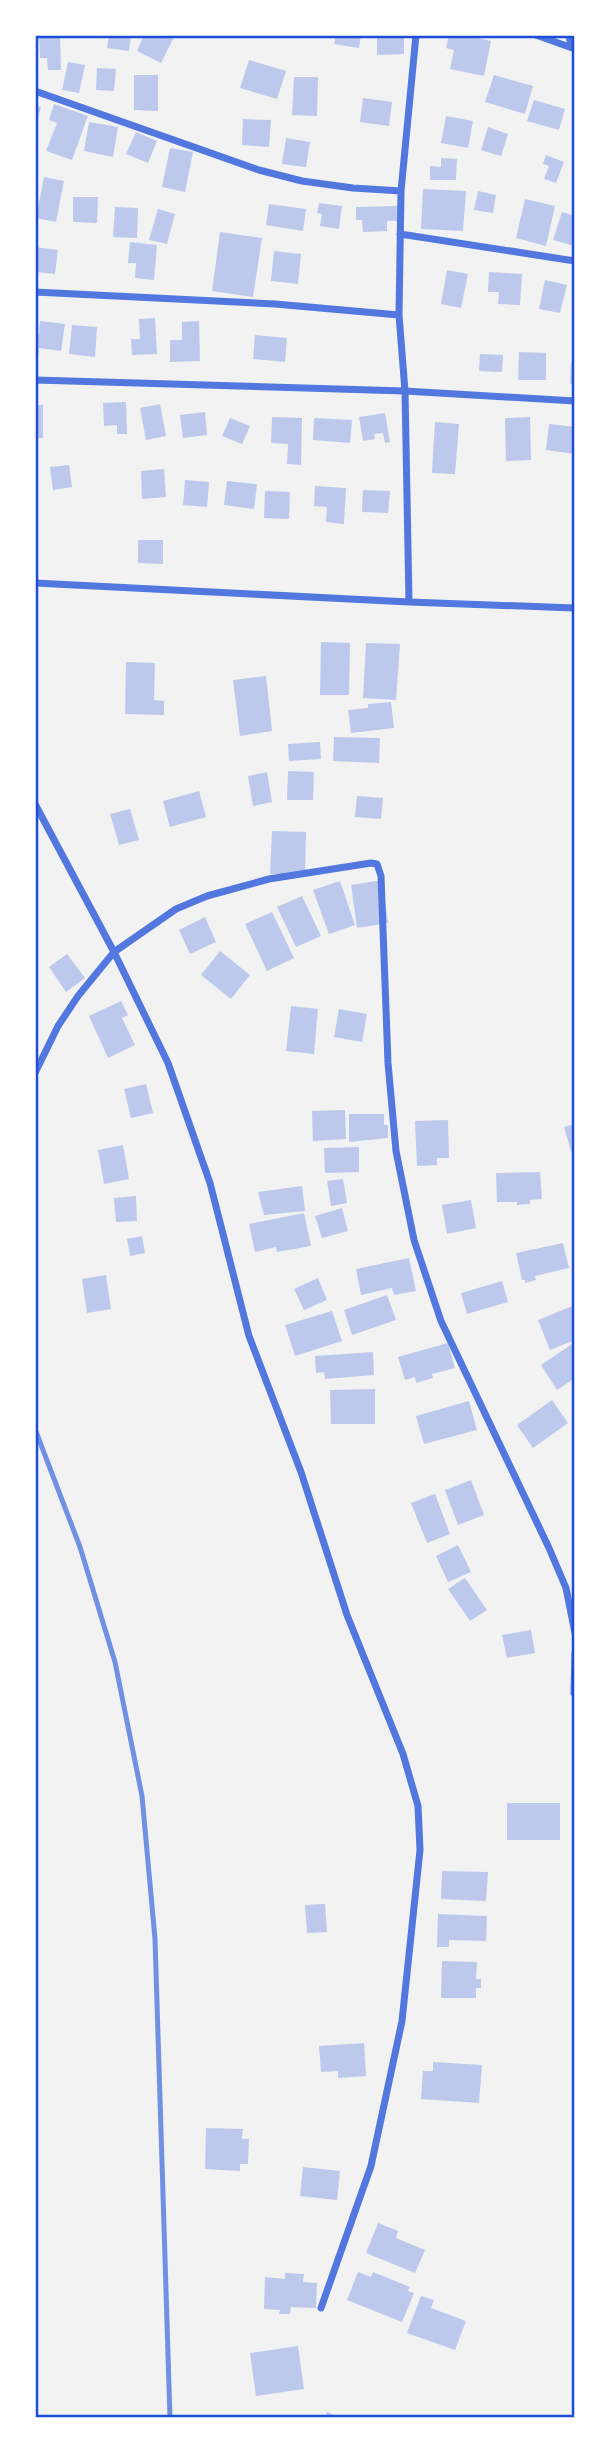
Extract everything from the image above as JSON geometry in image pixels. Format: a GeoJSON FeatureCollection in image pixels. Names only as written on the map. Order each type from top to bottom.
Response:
{"type":"FeatureCollection","features":[{"type":"Feature","properties":{"kind":"street"},"geometry":{"type":"LineString","coordinates":[[409,602],[405,391],[399,315],[400,234],[401,191],[416,35]]}},
{"type":"Feature","properties":{"kind":"street"},"geometry":{"type":"LineString","coordinates":[[536,35],[573,48]]}},
{"type":"Feature","properties":{"kind":"street"},"geometry":{"type":"LineString","coordinates":[[569,35],[573,48]]}},
{"type":"Feature","properties":{"kind":"street"},"geometry":{"type":"LineString","coordinates":[[35,91],[259,170],[302,181],[401,191]]}},
{"type":"Feature","properties":{"kind":"street"},"geometry":{"type":"LineString","coordinates":[[400,234],[575,261]]}},
{"type":"Feature","properties":{"kind":"street"},"geometry":{"type":"LineString","coordinates":[[35,292],[275,304],[399,315]]}},
{"type":"Feature","properties":{"kind":"street"},"geometry":{"type":"LineString","coordinates":[[35,380],[405,391],[575,401]]}},
{"type":"Feature","properties":{"kind":"street"},"geometry":{"type":"LineString","coordinates":[[35,583],[575,608]]}},
{"type":"Feature","properties":{"kind":"street"},"geometry":{"type":"LineString","coordinates":[[35,804],[114,952],[168,1063],[210,1183],[249,1336],[301,1472],[347,1615],[403,1754],[418,1806],[420,1850],[402,2021],[371,2166],[321,2308]]}},
{"type":"Feature","properties":{"kind":"street"},"geometry":{"type":"LineString","coordinates":[[35,1073],[58,1026],[78,996],[114,952],[176,909],[207,896],[269,878],[371,863],[380,867],[391,1101],[396,1151],[415,1240],[441,1321],[554,1558],[566,1588],[575,1633]]}},
{"type":"Feature","properties":{"kind":"street"},"geometry":{"type":"LineString","coordinates":[[574,1693],[575,1653]]}},
{"type":"Feature","properties":{"kind":"building"},"geometry":{"type":"Polygon","coordinates":[[[39,35],[60,35],[61,70],[48,70],[47,58],[40,58],[39,35]]]}},
{"type":"Feature","properties":{"kind":"building"},"geometry":{"type":"Polygon","coordinates":[[[109,35],[131,35],[129,51],[107,48],[109,35]]]}},
{"type":"Feature","properties":{"kind":"building"},"geometry":{"type":"Polygon","coordinates":[[[144,35],[175,35],[161,63],[137,51],[144,35]]]}},
{"type":"Feature","properties":{"kind":"building"},"geometry":{"type":"Polygon","coordinates":[[[336,35],[361,35],[359,48],[334,44],[336,35]]]}},
{"type":"Feature","properties":{"kind":"building"},"geometry":{"type":"Polygon","coordinates":[[[377,35],[404,35],[404,54],[377,55],[377,35]]]}},
{"type":"Feature","properties":{"kind":"building"},"geometry":{"type":"Polygon","coordinates":[[[449,35],[466,35],[491,41],[484,76],[450,69],[454,50],[446,48],[449,35]]]}},
{"type":"Feature","properties":{"kind":"building"},"geometry":{"type":"Polygon","coordinates":[[[249,60],[286,71],[277,99],[240,88],[249,60]]]}},
{"type":"Feature","properties":{"kind":"building"},"geometry":{"type":"Polygon","coordinates":[[[68,62],[85,65],[79,93],[62,90],[68,62]]]}},
{"type":"Feature","properties":{"kind":"building"},"geometry":{"type":"Polygon","coordinates":[[[97,68],[116,69],[114,91],[96,90],[97,68]]]}},
{"type":"Feature","properties":{"kind":"building"},"geometry":{"type":"Polygon","coordinates":[[[134,75],[158,75],[158,111],[134,110],[134,75]]]}},
{"type":"Feature","properties":{"kind":"building"},"geometry":{"type":"Polygon","coordinates":[[[494,75],[533,86],[525,114],[485,102],[494,75]]]}},
{"type":"Feature","properties":{"kind":"building"},"geometry":{"type":"Polygon","coordinates":[[[294,77],[318,77],[317,116],[292,115],[294,77]]]}},
{"type":"Feature","properties":{"kind":"building"},"geometry":{"type":"Polygon","coordinates":[[[363,98],[392,102],[389,126],[360,122],[363,98]]]}},
{"type":"Feature","properties":{"kind":"building"},"geometry":{"type":"Polygon","coordinates":[[[534,100],[565,109],[559,130],[527,121],[534,100]]]}},
{"type":"Feature","properties":{"kind":"building"},"geometry":{"type":"Polygon","coordinates":[[[54,104],[88,116],[72,160],[46,151],[57,123],[49,120],[54,104]]]}},
{"type":"Feature","properties":{"kind":"building"},"geometry":{"type":"Polygon","coordinates":[[[35,106],[41,107],[37,122],[35,122],[35,106]]]}},
{"type":"Feature","properties":{"kind":"building"},"geometry":{"type":"Polygon","coordinates":[[[446,116],[473,121],[468,148],[441,143],[446,116]]]}},
{"type":"Feature","properties":{"kind":"building"},"geometry":{"type":"Polygon","coordinates":[[[243,119],[271,120],[269,147],[242,145],[243,119]]]}},
{"type":"Feature","properties":{"kind":"building"},"geometry":{"type":"Polygon","coordinates":[[[89,122],[118,127],[113,157],[84,151],[89,122]]]}},
{"type":"Feature","properties":{"kind":"building"},"geometry":{"type":"Polygon","coordinates":[[[488,127],[508,134],[501,156],[481,150],[488,127]]]}},
{"type":"Feature","properties":{"kind":"building"},"geometry":{"type":"Polygon","coordinates":[[[136,132],[157,141],[148,163],[126,154],[136,132]]]}},
{"type":"Feature","properties":{"kind":"building"},"geometry":{"type":"Polygon","coordinates":[[[286,138],[310,142],[306,167],[282,164],[286,138]]]}},
{"type":"Feature","properties":{"kind":"building"},"geometry":{"type":"Polygon","coordinates":[[[170,148],[193,152],[185,192],[162,187],[170,148]]]}},
{"type":"Feature","properties":{"kind":"building"},"geometry":{"type":"Polygon","coordinates":[[[546,155],[564,162],[556,183],[544,179],[549,166],[543,164],[546,155]]]}},
{"type":"Feature","properties":{"kind":"building"},"geometry":{"type":"Polygon","coordinates":[[[441,158],[457,159],[456,180],[430,180],[430,166],[441,167],[441,158]]]}},
{"type":"Feature","properties":{"kind":"building"},"geometry":{"type":"Polygon","coordinates":[[[44,177],[64,181],[56,222],[36,218],[44,177]]]}},
{"type":"Feature","properties":{"kind":"building"},"geometry":{"type":"Polygon","coordinates":[[[423,189],[466,191],[463,231],[421,229],[423,189]]]}},
{"type":"Feature","properties":{"kind":"building"},"geometry":{"type":"Polygon","coordinates":[[[478,191],[496,195],[493,213],[474,210],[478,191]]]}},
{"type":"Feature","properties":{"kind":"building"},"geometry":{"type":"Polygon","coordinates":[[[73,197],[98,197],[97,223],[73,222],[73,197]]]}},
{"type":"Feature","properties":{"kind":"building"},"geometry":{"type":"Polygon","coordinates":[[[525,199],[555,206],[546,246],[516,238],[525,199]]]}},
{"type":"Feature","properties":{"kind":"building"},"geometry":{"type":"Polygon","coordinates":[[[319,203],[342,206],[339,229],[320,226],[322,214],[317,213],[319,203]]]}},
{"type":"Feature","properties":{"kind":"building"},"geometry":{"type":"Polygon","coordinates":[[[269,204],[306,209],[303,231],[266,225],[269,204]]]}},
{"type":"Feature","properties":{"kind":"building"},"geometry":{"type":"Polygon","coordinates":[[[397,206],[397,221],[387,221],[387,231],[363,232],[362,220],[356,220],[356,207],[397,206]]]}},
{"type":"Feature","properties":{"kind":"building"},"geometry":{"type":"Polygon","coordinates":[[[115,207],[138,208],[137,238],[113,237],[115,207]]]}},
{"type":"Feature","properties":{"kind":"building"},"geometry":{"type":"Polygon","coordinates":[[[158,209],[175,214],[167,244],[149,240],[158,209]]]}},
{"type":"Feature","properties":{"kind":"building"},"geometry":{"type":"Polygon","coordinates":[[[562,212],[575,216],[575,246],[553,240],[562,212]]]}},
{"type":"Feature","properties":{"kind":"building"},"geometry":{"type":"Polygon","coordinates":[[[220,232],[262,238],[253,297],[212,291],[220,232]]]}},
{"type":"Feature","properties":{"kind":"building"},"geometry":{"type":"Polygon","coordinates":[[[130,242],[157,245],[154,280],[135,278],[136,263],[128,263],[130,242]]]}},
{"type":"Feature","properties":{"kind":"building"},"geometry":{"type":"Polygon","coordinates":[[[35,247],[58,250],[55,274],[35,272],[35,247]]]}},
{"type":"Feature","properties":{"kind":"building"},"geometry":{"type":"Polygon","coordinates":[[[274,251],[301,254],[298,284],[271,281],[274,251]]]}},
{"type":"Feature","properties":{"kind":"building"},"geometry":{"type":"Polygon","coordinates":[[[447,270],[468,274],[461,308],[441,304],[447,270]]]}},
{"type":"Feature","properties":{"kind":"building"},"geometry":{"type":"Polygon","coordinates":[[[489,272],[522,274],[520,305],[498,304],[499,292],[488,292],[489,272]]]}},
{"type":"Feature","properties":{"kind":"building"},"geometry":{"type":"Polygon","coordinates":[[[545,280],[567,285],[560,313],[539,309],[545,280]]]}},
{"type":"Feature","properties":{"kind":"building"},"geometry":{"type":"Polygon","coordinates":[[[155,318],[157,354],[132,355],[131,339],[140,339],[139,319],[155,318]]]}},
{"type":"Feature","properties":{"kind":"building"},"geometry":{"type":"Polygon","coordinates":[[[40,321],[65,324],[61,351],[39,348],[38,359],[35,358],[35,334],[39,334],[40,321]]]}},
{"type":"Feature","properties":{"kind":"building"},"geometry":{"type":"Polygon","coordinates":[[[199,321],[200,361],[170,362],[170,340],[182,340],[182,322],[199,321]]]}},
{"type":"Feature","properties":{"kind":"building"},"geometry":{"type":"Polygon","coordinates":[[[72,325],[97,327],[95,357],[69,354],[72,325]]]}},
{"type":"Feature","properties":{"kind":"building"},"geometry":{"type":"Polygon","coordinates":[[[255,335],[287,338],[285,362],[253,359],[255,335]]]}},
{"type":"Feature","properties":{"kind":"building"},"geometry":{"type":"Polygon","coordinates":[[[519,352],[546,353],[546,380],[518,380],[519,352]]]}},
{"type":"Feature","properties":{"kind":"building"},"geometry":{"type":"Polygon","coordinates":[[[480,354],[503,355],[502,372],[479,371],[480,354]]]}},
{"type":"Feature","properties":{"kind":"building"},"geometry":{"type":"Polygon","coordinates":[[[571,363],[575,363],[575,384],[570,384],[571,363]]]}},
{"type":"Feature","properties":{"kind":"building"},"geometry":{"type":"Polygon","coordinates":[[[126,402],[127,434],[117,434],[117,425],[104,426],[103,403],[126,402]]]}},
{"type":"Feature","properties":{"kind":"building"},"geometry":{"type":"Polygon","coordinates":[[[160,404],[166,436],[146,440],[140,408],[160,404]]]}},
{"type":"Feature","properties":{"kind":"building"},"geometry":{"type":"Polygon","coordinates":[[[35,405],[43,405],[43,438],[35,438],[35,405]]]}},
{"type":"Feature","properties":{"kind":"building"},"geometry":{"type":"Polygon","coordinates":[[[205,412],[207,435],[183,438],[180,415],[205,412]]]}},
{"type":"Feature","properties":{"kind":"building"},"geometry":{"type":"Polygon","coordinates":[[[385,413],[390,442],[385,443],[383,433],[374,434],[375,439],[363,441],[359,417],[385,413]]]}},
{"type":"Feature","properties":{"kind":"building"},"geometry":{"type":"Polygon","coordinates":[[[272,417],[302,418],[301,465],[287,464],[288,444],[271,443],[272,417]]]}},
{"type":"Feature","properties":{"kind":"building"},"geometry":{"type":"Polygon","coordinates":[[[530,417],[531,460],[506,461],[505,418],[530,417]]]}},
{"type":"Feature","properties":{"kind":"building"},"geometry":{"type":"Polygon","coordinates":[[[230,418],[250,426],[242,444],[222,436],[230,418]]]}},
{"type":"Feature","properties":{"kind":"building"},"geometry":{"type":"Polygon","coordinates":[[[314,418],[352,420],[350,443],[313,440],[314,418]]]}},
{"type":"Feature","properties":{"kind":"building"},"geometry":{"type":"Polygon","coordinates":[[[435,422],[459,424],[455,474],[432,473],[435,422]]]}},
{"type":"Feature","properties":{"kind":"building"},"geometry":{"type":"Polygon","coordinates":[[[549,424],[575,427],[575,454],[546,450],[549,424]]]}},
{"type":"Feature","properties":{"kind":"building"},"geometry":{"type":"Polygon","coordinates":[[[69,465],[72,487],[53,490],[50,467],[69,465]]]}},
{"type":"Feature","properties":{"kind":"building"},"geometry":{"type":"Polygon","coordinates":[[[164,469],[166,497],[142,499],[141,471],[164,469]]]}},
{"type":"Feature","properties":{"kind":"building"},"geometry":{"type":"Polygon","coordinates":[[[185,480],[209,482],[207,507],[183,505],[185,480]]]}},
{"type":"Feature","properties":{"kind":"building"},"geometry":{"type":"Polygon","coordinates":[[[227,481],[257,484],[254,509],[224,505],[227,481]]]}},
{"type":"Feature","properties":{"kind":"building"},"geometry":{"type":"Polygon","coordinates":[[[315,486],[346,488],[344,524],[326,522],[327,507],[314,506],[315,486]]]}},
{"type":"Feature","properties":{"kind":"building"},"geometry":{"type":"Polygon","coordinates":[[[363,490],[390,491],[388,513],[362,512],[363,490]]]}},
{"type":"Feature","properties":{"kind":"building"},"geometry":{"type":"Polygon","coordinates":[[[265,491],[290,492],[289,519],[264,518],[265,491]]]}},
{"type":"Feature","properties":{"kind":"building"},"geometry":{"type":"Polygon","coordinates":[[[138,540],[163,540],[163,564],[138,563],[138,540]]]}},
{"type":"Feature","properties":{"kind":"building"},"geometry":{"type":"Polygon","coordinates":[[[321,642],[350,643],[349,695],[320,695],[321,642]]]}},
{"type":"Feature","properties":{"kind":"building"},"geometry":{"type":"Polygon","coordinates":[[[366,643],[400,644],[396,700],[363,698],[366,643]]]}},
{"type":"Feature","properties":{"kind":"building"},"geometry":{"type":"Polygon","coordinates":[[[126,662],[155,663],[154,700],[164,701],[164,715],[125,714],[126,662]]]}},
{"type":"Feature","properties":{"kind":"building"},"geometry":{"type":"Polygon","coordinates":[[[266,676],[272,731],[240,736],[233,680],[266,676]]]}},
{"type":"Feature","properties":{"kind":"building"},"geometry":{"type":"Polygon","coordinates":[[[391,702],[394,728],[351,733],[348,710],[368,708],[368,704],[391,702]]]}},
{"type":"Feature","properties":{"kind":"building"},"geometry":{"type":"Polygon","coordinates":[[[334,737],[380,738],[379,763],[333,761],[334,737]]]}},
{"type":"Feature","properties":{"kind":"building"},"geometry":{"type":"Polygon","coordinates":[[[320,742],[321,759],[289,761],[288,744],[320,742]]]}},
{"type":"Feature","properties":{"kind":"building"},"geometry":{"type":"Polygon","coordinates":[[[288,771],[314,772],[313,800],[287,800],[288,771]]]}},
{"type":"Feature","properties":{"kind":"building"},"geometry":{"type":"Polygon","coordinates":[[[267,772],[272,802],[253,806],[248,776],[267,772]]]}},
{"type":"Feature","properties":{"kind":"building"},"geometry":{"type":"Polygon","coordinates":[[[199,791],[206,817],[170,827],[163,801],[199,791]]]}},
{"type":"Feature","properties":{"kind":"building"},"geometry":{"type":"Polygon","coordinates":[[[357,796],[383,798],[381,819],[355,817],[357,796]]]}},
{"type":"Feature","properties":{"kind":"building"},"geometry":{"type":"Polygon","coordinates":[[[130,809],[139,840],[119,845],[110,814],[130,809]]]}},
{"type":"Feature","properties":{"kind":"building"},"geometry":{"type":"Polygon","coordinates":[[[272,831],[306,832],[305,875],[270,874],[272,831]]]}},
{"type":"Feature","properties":{"kind":"building"},"geometry":{"type":"Polygon","coordinates":[[[382,880],[388,923],[357,928],[351,885],[382,880]]]}},
{"type":"Feature","properties":{"kind":"building"},"geometry":{"type":"Polygon","coordinates":[[[340,881],[355,925],[329,934],[313,890],[340,881]]]}},
{"type":"Feature","properties":{"kind":"building"},"geometry":{"type":"Polygon","coordinates":[[[302,896],[321,936],[296,947],[277,907],[302,896]]]}},
{"type":"Feature","properties":{"kind":"building"},"geometry":{"type":"Polygon","coordinates":[[[272,912],[294,958],[267,971],[245,924],[272,912]]]}},
{"type":"Feature","properties":{"kind":"building"},"geometry":{"type":"Polygon","coordinates":[[[205,917],[216,942],[190,954],[179,930],[205,917]]]}},
{"type":"Feature","properties":{"kind":"building"},"geometry":{"type":"Polygon","coordinates":[[[220,951],[250,975],[231,999],[201,975],[220,951]]]}},
{"type":"Feature","properties":{"kind":"building"},"geometry":{"type":"Polygon","coordinates":[[[67,954],[85,978],[66,992],[49,967],[67,954]]]}},
{"type":"Feature","properties":{"kind":"building"},"geometry":{"type":"Polygon","coordinates":[[[121,1001],[128,1015],[122,1018],[135,1045],[108,1058],[89,1016],[121,1001]]]}},
{"type":"Feature","properties":{"kind":"building"},"geometry":{"type":"Polygon","coordinates":[[[291,1006],[318,1009],[314,1054],[286,1051],[291,1006]]]}},
{"type":"Feature","properties":{"kind":"building"},"geometry":{"type":"Polygon","coordinates":[[[339,1009],[367,1014],[362,1042],[334,1037],[339,1009]]]}},
{"type":"Feature","properties":{"kind":"building"},"geometry":{"type":"Polygon","coordinates":[[[146,1084],[153,1113],[131,1118],[124,1089],[146,1084]]]}},
{"type":"Feature","properties":{"kind":"building"},"geometry":{"type":"Polygon","coordinates":[[[345,1110],[346,1139],[313,1141],[312,1111],[345,1110]]]}},
{"type":"Feature","properties":{"kind":"building"},"geometry":{"type":"Polygon","coordinates":[[[349,1114],[384,1114],[384,1125],[388,1125],[388,1138],[349,1142],[349,1114]]]}},
{"type":"Feature","properties":{"kind":"building"},"geometry":{"type":"Polygon","coordinates":[[[448,1120],[449,1158],[437,1158],[437,1165],[417,1166],[415,1121],[448,1120]]]}},
{"type":"Feature","properties":{"kind":"building"},"geometry":{"type":"Polygon","coordinates":[[[575,1124],[575,1161],[574,1161],[564,1127],[575,1124]]]}},
{"type":"Feature","properties":{"kind":"building"},"geometry":{"type":"Polygon","coordinates":[[[123,1145],[129,1179],[104,1184],[98,1150],[123,1145]]]}},
{"type":"Feature","properties":{"kind":"building"},"geometry":{"type":"Polygon","coordinates":[[[359,1147],[359,1172],[325,1173],[324,1148],[359,1147]]]}},
{"type":"Feature","properties":{"kind":"building"},"geometry":{"type":"Polygon","coordinates":[[[540,1172],[542,1199],[517,1205],[517,1202],[497,1202],[496,1173],[540,1172]]]}},
{"type":"Feature","properties":{"kind":"building"},"geometry":{"type":"Polygon","coordinates":[[[343,1179],[347,1203],[331,1206],[327,1181],[343,1179]]]}},
{"type":"Feature","properties":{"kind":"building"},"geometry":{"type":"Polygon","coordinates":[[[302,1186],[305,1211],[264,1215],[258,1192],[302,1186]]]}},
{"type":"Feature","properties":{"kind":"building"},"geometry":{"type":"Polygon","coordinates":[[[136,1196],[137,1221],[116,1222],[114,1198],[136,1196]]]}},
{"type":"Feature","properties":{"kind":"building"},"geometry":{"type":"Polygon","coordinates":[[[471,1200],[476,1228],[447,1234],[442,1205],[471,1200]]]}},
{"type":"Feature","properties":{"kind":"building"},"geometry":{"type":"Polygon","coordinates":[[[342,1208],[348,1231],[322,1238],[315,1216],[342,1208]]]}},
{"type":"Feature","properties":{"kind":"building"},"geometry":{"type":"Polygon","coordinates":[[[304,1213],[311,1246],[277,1252],[276,1247],[255,1252],[249,1224],[304,1213]]]}},
{"type":"Feature","properties":{"kind":"building"},"geometry":{"type":"Polygon","coordinates":[[[142,1236],[145,1253],[130,1256],[127,1239],[142,1236]]]}},
{"type":"Feature","properties":{"kind":"building"},"geometry":{"type":"Polygon","coordinates":[[[563,1243],[569,1268],[535,1276],[536,1280],[525,1283],[525,1280],[522,1280],[516,1253],[563,1243]]]}},
{"type":"Feature","properties":{"kind":"building"},"geometry":{"type":"Polygon","coordinates":[[[409,1258],[416,1291],[394,1295],[392,1288],[361,1295],[356,1269],[409,1258]]]}},
{"type":"Feature","properties":{"kind":"building"},"geometry":{"type":"Polygon","coordinates":[[[106,1275],[111,1309],[87,1313],[82,1279],[106,1275]]]}},
{"type":"Feature","properties":{"kind":"building"},"geometry":{"type":"Polygon","coordinates":[[[318,1278],[327,1300],[304,1310],[294,1289],[318,1278]]]}},
{"type":"Feature","properties":{"kind":"building"},"geometry":{"type":"Polygon","coordinates":[[[502,1281],[508,1302],[467,1314],[461,1293],[502,1281]]]}},
{"type":"Feature","properties":{"kind":"building"},"geometry":{"type":"Polygon","coordinates":[[[387,1295],[396,1320],[352,1335],[344,1310],[387,1295]]]}},
{"type":"Feature","properties":{"kind":"building"},"geometry":{"type":"Polygon","coordinates":[[[575,1305],[575,1340],[550,1350],[538,1320],[575,1305]]]}},
{"type":"Feature","properties":{"kind":"building"},"geometry":{"type":"Polygon","coordinates":[[[332,1311],[342,1341],[295,1356],[285,1325],[332,1311]]]}},
{"type":"Feature","properties":{"kind":"building"},"geometry":{"type":"Polygon","coordinates":[[[575,1342],[575,1378],[557,1390],[541,1365],[575,1342]]]}},
{"type":"Feature","properties":{"kind":"building"},"geometry":{"type":"Polygon","coordinates":[[[448,1343],[455,1368],[432,1374],[433,1378],[416,1383],[415,1377],[405,1380],[398,1357],[448,1343]]]}},
{"type":"Feature","properties":{"kind":"building"},"geometry":{"type":"Polygon","coordinates":[[[373,1352],[374,1375],[325,1379],[324,1372],[316,1373],[315,1356],[373,1352]]]}},
{"type":"Feature","properties":{"kind":"building"},"geometry":{"type":"Polygon","coordinates":[[[375,1389],[375,1424],[331,1424],[330,1390],[375,1389]]]}},
{"type":"Feature","properties":{"kind":"building"},"geometry":{"type":"Polygon","coordinates":[[[552,1400],[568,1423],[533,1448],[517,1425],[552,1400]]]}},
{"type":"Feature","properties":{"kind":"building"},"geometry":{"type":"Polygon","coordinates":[[[469,1401],[477,1430],[424,1444],[416,1416],[469,1401]]]}},
{"type":"Feature","properties":{"kind":"building"},"geometry":{"type":"Polygon","coordinates":[[[471,1480],[484,1515],[458,1525],[445,1490],[471,1480]]]}},
{"type":"Feature","properties":{"kind":"building"},"geometry":{"type":"Polygon","coordinates":[[[435,1494],[450,1534],[427,1543],[411,1503],[435,1494]]]}},
{"type":"Feature","properties":{"kind":"building"},"geometry":{"type":"Polygon","coordinates":[[[458,1545],[471,1572],[448,1582],[436,1556],[458,1545]]]}},
{"type":"Feature","properties":{"kind":"building"},"geometry":{"type":"Polygon","coordinates":[[[465,1578],[487,1610],[470,1621],[448,1589],[465,1578]]]}},
{"type":"Feature","properties":{"kind":"building"},"geometry":{"type":"Polygon","coordinates":[[[531,1630],[535,1653],[507,1658],[502,1635],[531,1630]]]}},
{"type":"Feature","properties":{"kind":"building"},"geometry":{"type":"Polygon","coordinates":[[[507,1803],[560,1803],[560,1840],[507,1840],[507,1803]]]}},
{"type":"Feature","properties":{"kind":"building"},"geometry":{"type":"Polygon","coordinates":[[[442,1871],[488,1872],[486,1901],[441,1899],[442,1871]]]}},
{"type":"Feature","properties":{"kind":"building"},"geometry":{"type":"Polygon","coordinates":[[[325,1904],[327,1932],[307,1933],[305,1905],[325,1904]]]}},
{"type":"Feature","properties":{"kind":"building"},"geometry":{"type":"Polygon","coordinates":[[[438,1914],[487,1916],[486,1941],[449,1940],[449,1947],[437,1947],[438,1914]]]}},
{"type":"Feature","properties":{"kind":"building"},"geometry":{"type":"Polygon","coordinates":[[[442,1961],[477,1962],[476,1979],[481,1979],[481,1988],[476,1988],[476,1998],[441,1998],[442,1961]]]}},
{"type":"Feature","properties":{"kind":"building"},"geometry":{"type":"Polygon","coordinates":[[[364,2043],[366,2076],[338,2078],[338,2071],[321,2072],[319,2046],[364,2043]]]}},
{"type":"Feature","properties":{"kind":"building"},"geometry":{"type":"Polygon","coordinates":[[[433,2062],[482,2065],[479,2103],[421,2099],[423,2071],[433,2071],[433,2062]]]}},
{"type":"Feature","properties":{"kind":"building"},"geometry":{"type":"Polygon","coordinates":[[[206,2128],[243,2129],[242,2139],[249,2139],[248,2164],[240,2164],[240,2171],[205,2169],[206,2128]]]}},
{"type":"Feature","properties":{"kind":"building"},"geometry":{"type":"Polygon","coordinates":[[[303,2167],[340,2171],[337,2200],[300,2196],[303,2167]]]}},
{"type":"Feature","properties":{"kind":"building"},"geometry":{"type":"Polygon","coordinates":[[[378,2223],[398,2231],[396,2238],[425,2250],[415,2273],[366,2253],[378,2223]]]}},
{"type":"Feature","properties":{"kind":"building"},"geometry":{"type":"Polygon","coordinates":[[[358,2272],[371,2277],[373,2272],[410,2287],[408,2291],[414,2293],[402,2322],[347,2300],[358,2272]]]}},
{"type":"Feature","properties":{"kind":"building"},"geometry":{"type":"Polygon","coordinates":[[[285,2273],[304,2274],[303,2282],[317,2283],[316,2308],[291,2307],[290,2314],[264,2309],[265,2277],[285,2279],[285,2273]]]}},
{"type":"Feature","properties":{"kind":"building"},"geometry":{"type":"Polygon","coordinates":[[[421,2296],[434,2300],[431,2308],[466,2321],[455,2350],[407,2333],[421,2296]]]}},
{"type":"Feature","properties":{"kind":"building"},"geometry":{"type":"Polygon","coordinates":[[[298,2346],[304,2389],[256,2396],[250,2353],[298,2346]]]}},
{"type":"Feature","properties":{"kind":"building"},"geometry":{"type":"Polygon","coordinates":[[[327,2412],[342,2418],[325,2418],[327,2412]]]}},
{"type":"Feature","properties":{"kind":"railway"},"geometry":{"type":"LineString","coordinates":[[35,1429],[80,1547],[115,1662],[142,1796],[155,1939],[170,2418]]}}]}
